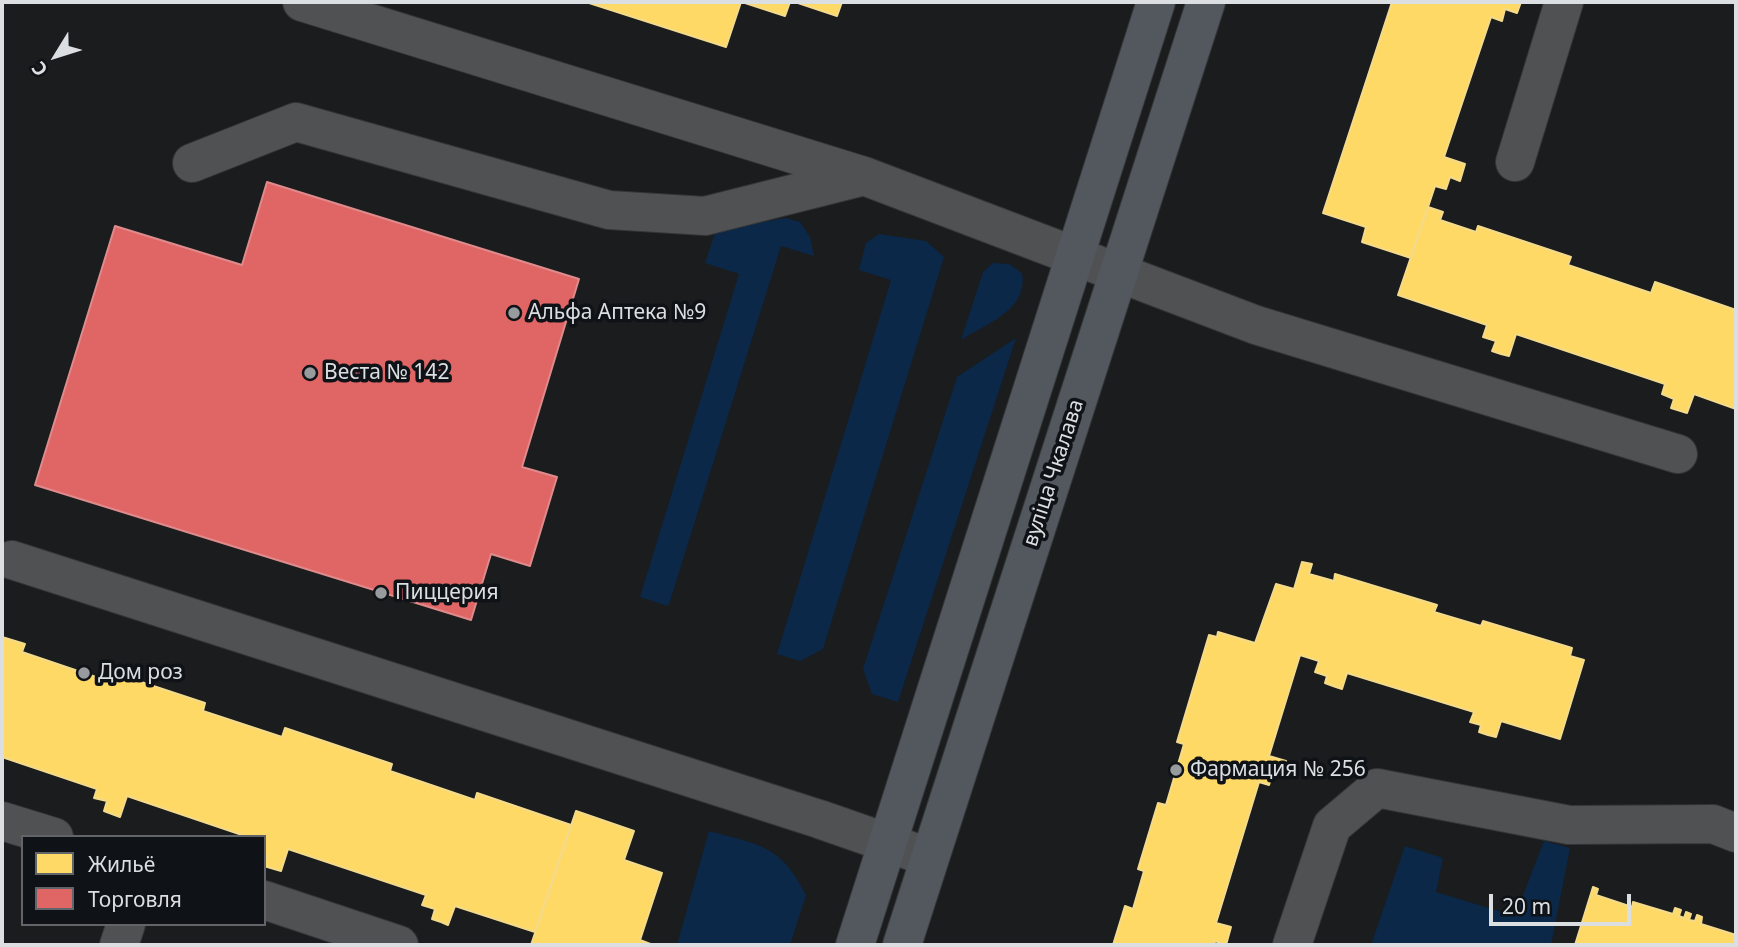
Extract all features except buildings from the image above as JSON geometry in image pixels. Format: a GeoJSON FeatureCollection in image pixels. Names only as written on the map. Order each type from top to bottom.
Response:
{"type":"FeatureCollection","features":[{"type":"Feature","properties":{"kind":"main road"},"geometry":{"type":"LineString","coordinates":[[855,945],[1156,2]]}},
{"type":"Feature","properties":{"kind":"main road","name":"вуліца Чкалава"},"geometry":{"type":"LineString","coordinates":[[902,945],[928,858],[1121,274],[1206,2]]}},
{"type":"Feature","properties":{"kind":"street"},"geometry":{"type":"LineString","coordinates":[[302,2],[864,176],[1256,325],[1678,454]]}},
{"type":"Feature","properties":{"kind":"street"},"geometry":{"type":"LineString","coordinates":[[1515,162],[1564,2]]}},
{"type":"Feature","properties":{"kind":"street"},"geometry":{"type":"LineString","coordinates":[[192,163],[296,122],[608,210],[705,216],[864,176]]}},
{"type":"Feature","properties":{"kind":"street"},"geometry":{"type":"LineString","coordinates":[[12,560],[888,842],[928,858]]}},
{"type":"Feature","properties":{"kind":"street"},"geometry":{"type":"LineString","coordinates":[[1292,945],[1332,826],[1377,788],[1569,825],[1713,824],[1736,833]]}},
{"type":"Feature","properties":{"kind":"street"},"geometry":{"type":"LineString","coordinates":[[2,821],[48,835]]}},
{"type":"Feature","properties":{"kind":"street"},"geometry":{"type":"LineString","coordinates":[[266,902],[399,945]]}},
{"type":"Feature","properties":{"kind":"street"},"geometry":{"type":"LineString","coordinates":[[119,945],[125,926]]}},
{"type":"Feature","properties":{"kind":"shaded area"},"geometry":{"type":"Polygon","coordinates":[[[786,218],[800,222],[810,237],[814,256],[781,246],[668,606],[640,597],[739,274],[705,263],[716,230],[786,218]]]}},
{"type":"Feature","properties":{"kind":"shaded area"},"geometry":{"type":"Polygon","coordinates":[[[879,234],[926,241],[944,257],[823,649],[800,661],[777,654],[891,280],[859,270],[866,243],[879,234]]]}},
{"type":"Feature","properties":{"kind":"shaded area"},"geometry":{"type":"Polygon","coordinates":[[[993,263],[1009,264],[1022,273],[1019,297],[1004,314],[961,340],[983,272],[993,263]]]}},
{"type":"Feature","properties":{"kind":"shaded area"},"geometry":{"type":"Polygon","coordinates":[[[1016,338],[898,702],[872,694],[863,669],[957,377],[1016,338]]]}},
{"type":"Feature","properties":{"kind":"shaded area"},"geometry":{"type":"Polygon","coordinates":[[[709,831],[756,844],[778,856],[797,878],[806,895],[790,945],[677,945],[709,831]]]}},
{"type":"Feature","properties":{"kind":"shaded area"},"geometry":{"type":"Polygon","coordinates":[[[1544,841],[1570,848],[1551,945],[1371,945],[1405,846],[1443,858],[1436,892],[1515,916],[1544,841]]]}},
{"type":"Feature","properties":{"kind":"place","name":"Альфа Аптека №9"},"geometry":{"type":"Point","coordinates":[514,313]}},
{"type":"Feature","properties":{"kind":"place","name":"Веста № 142"},"geometry":{"type":"Point","coordinates":[310,373]}},
{"type":"Feature","properties":{"kind":"place","name":"Пиццерия"},"geometry":{"type":"Point","coordinates":[381,593]}},
{"type":"Feature","properties":{"kind":"place","name":"Дом роз"},"geometry":{"type":"Point","coordinates":[84,673]}},
{"type":"Feature","properties":{"kind":"place","name":"Фармация № 256"},"geometry":{"type":"Point","coordinates":[1176,770]}}]}
